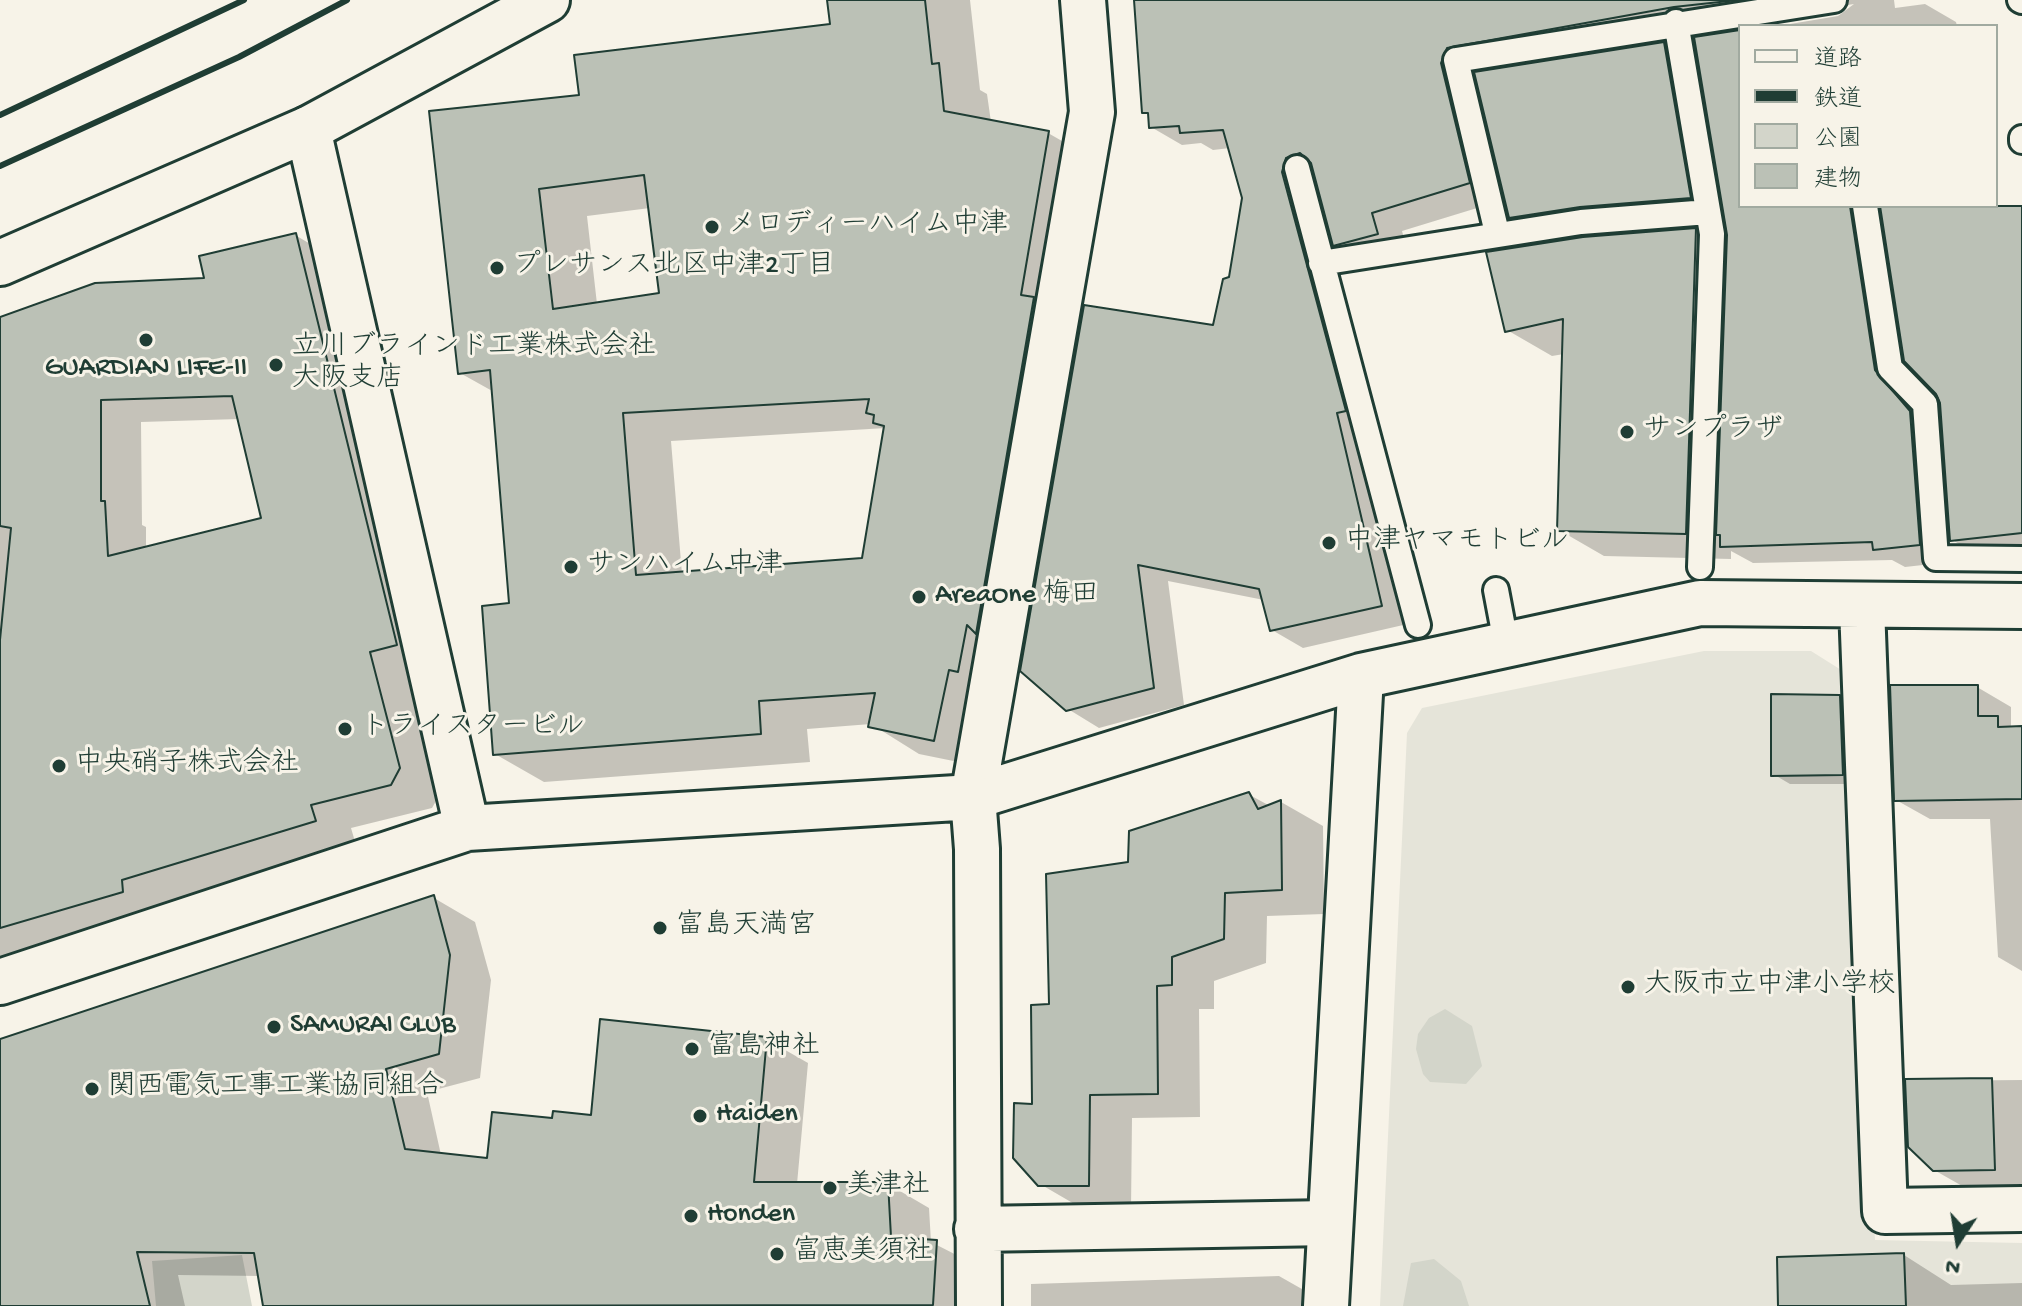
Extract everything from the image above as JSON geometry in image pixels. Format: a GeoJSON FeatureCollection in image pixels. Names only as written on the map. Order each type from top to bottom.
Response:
{"type":"FeatureCollection","features":[{"type":"Feature","properties":{"kind":"street"},"geometry":{"type":"LineString","coordinates":[[0,263],[308,129],[547,0]]}},
{"type":"Feature","properties":{"kind":"street"},"geometry":{"type":"LineString","coordinates":[[979,1306],[977,849],[973,797],[1092,112],[1083,0]]}},
{"type":"Feature","properties":{"kind":"street"},"geometry":{"type":"LineString","coordinates":[[308,129],[467,828]]}},
{"type":"Feature","properties":{"kind":"street"},"geometry":{"type":"LineString","coordinates":[[0,982],[467,828],[973,797],[1361,676],[1700,603],[1862,607],[2022,606]]}},
{"type":"Feature","properties":{"kind":"street"},"geometry":{"type":"LineString","coordinates":[[1862,607],[1885,1211],[2022,1209]]}},
{"type":"Feature","properties":{"kind":"street"},"geometry":{"type":"LineString","coordinates":[[1326,1306],[1361,676]]}},
{"type":"Feature","properties":{"kind":"street"},"geometry":{"type":"LineString","coordinates":[[977,1229],[1330,1223]]}},
{"type":"Feature","properties":{"kind":"lane"},"geometry":{"type":"LineString","coordinates":[[1497,233],[1456,60],[1676,22],[1834,0]]}},
{"type":"Feature","properties":{"kind":"lane"},"geometry":{"type":"LineString","coordinates":[[1676,22],[1712,234],[1700,567]]}},
{"type":"Feature","properties":{"kind":"lane"},"geometry":{"type":"LineString","coordinates":[[1297,168],[1418,625]]}},
{"type":"Feature","properties":{"kind":"lane"},"geometry":{"type":"LineString","coordinates":[[1865,208],[1890,368],[1925,404],[1936,558],[2022,559]]}},
{"type":"Feature","properties":{"kind":"lane"},"geometry":{"type":"LineString","coordinates":[[1321,263],[1497,233],[1581,222],[1708,212]]}},
{"type":"Feature","properties":{"kind":"lane"},"geometry":{"type":"LineString","coordinates":[[1496,590],[1506,643]]}},
{"type":"Feature","properties":{"kind":"shaded area","name":"大阪市立中津小学校"},"geometry":{"type":"Polygon","coordinates":[[[1704,651],[1811,651],[1846,673],[1875,1240],[2022,1243],[2022,1306],[1380,1306],[1407,733],[1422,708],[1704,651]]]}},
{"type":"Feature","properties":{"kind":"green space"},"geometry":{"type":"Polygon","coordinates":[[[1445,1009],[1472,1026],[1482,1066],[1466,1084],[1430,1082],[1423,1074],[1416,1049],[1418,1034],[1429,1018],[1445,1009]]]}},
{"type":"Feature","properties":{"kind":"green space"},"geometry":{"type":"Polygon","coordinates":[[[242,1255],[252,1306],[156,1306],[152,1261],[242,1255]]]}},
{"type":"Feature","properties":{"kind":"green space"},"geometry":{"type":"Polygon","coordinates":[[[1434,1259],[1461,1281],[1469,1306],[1403,1306],[1411,1263],[1434,1259]]]}},
{"type":"Feature","properties":{"kind":"building"},"geometry":{"type":"Polygon","coordinates":[[[827,0],[925,0],[932,64],[939,63],[944,111],[1049,131],[1021,295],[1034,297],[976,634],[967,625],[958,672],[949,670],[934,741],[868,727],[875,693],[759,701],[761,734],[493,755],[482,606],[509,603],[490,370],[458,374],[429,111],[579,95],[574,55],[830,24],[827,0]],[[644,175],[539,189],[553,309],[659,293],[644,175]],[[869,399],[623,413],[636,575],[862,558],[884,426],[873,423],[874,415],[866,413],[869,399]]]}},
{"type":"Feature","properties":{"kind":"building"},"geometry":{"type":"Polygon","coordinates":[[[1134,0],[1738,0],[1674,7],[1447,48],[1441,63],[1470,183],[1372,213],[1378,234],[1333,246],[1311,163],[1300,153],[1286,158],[1282,172],[1346,411],[1337,413],[1382,606],[1270,631],[1259,589],[1138,565],[1154,688],[1066,711],[1020,671],[1084,305],[1213,325],[1223,279],[1229,277],[1242,198],[1223,130],[1180,133],[1179,126],[1149,128],[1148,113],[1142,113],[1134,0]]]}},
{"type":"Feature","properties":{"kind":"building"},"geometry":{"type":"Polygon","coordinates":[[[1738,30],[1738,208],[1850,208],[1875,370],[1910,411],[1920,545],[1873,550],[1872,542],[1720,547],[1720,535],[1716,535],[1727,235],[1694,37],[1738,30]]]}},
{"type":"Feature","properties":{"kind":"building"},"geometry":{"type":"Polygon","coordinates":[[[1664,42],[1691,198],[1580,207],[1509,218],[1474,72],[1664,42]]]}},
{"type":"Feature","properties":{"kind":"building"},"geometry":{"type":"Polygon","coordinates":[[[2022,206],[2022,533],[1950,541],[1940,403],[1936,394],[1904,361],[1880,208],[2022,206]]]}},
{"type":"Feature","properties":{"kind":"building","name":"サンプラザ"},"geometry":{"type":"Polygon","coordinates":[[[1696,228],[1686,534],[1557,531],[1563,319],[1505,332],[1486,252],[1583,237],[1696,228]]]}},
{"type":"Feature","properties":{"kind":"building"},"geometry":{"type":"Polygon","coordinates":[[[296,233],[397,645],[370,652],[400,768],[391,785],[311,805],[316,821],[122,880],[123,892],[0,928],[0,640],[11,528],[0,526],[0,317],[95,283],[204,278],[199,256],[296,233]],[[232,396],[101,400],[101,501],[105,501],[108,556],[261,518],[232,396]]]}},
{"type":"Feature","properties":{"kind":"building"},"geometry":{"type":"Polygon","coordinates":[[[1890,685],[1978,685],[1978,716],[1998,716],[1998,727],[2022,726],[2022,799],[1894,801],[1890,685]]]}},
{"type":"Feature","properties":{"kind":"building"},"geometry":{"type":"Polygon","coordinates":[[[1771,694],[1840,695],[1843,775],[1771,776],[1771,694]]]}},
{"type":"Feature","properties":{"kind":"building"},"geometry":{"type":"Polygon","coordinates":[[[1249,792],[1258,809],[1281,800],[1282,890],[1225,893],[1224,939],[1172,957],[1172,985],[1157,986],[1158,1094],[1090,1095],[1089,1186],[1038,1186],[1013,1158],[1014,1103],[1032,1104],[1031,1005],[1049,1004],[1046,874],[1128,862],[1129,831],[1249,792]]]}},
{"type":"Feature","properties":{"kind":"building"},"geometry":{"type":"Polygon","coordinates":[[[434,895],[450,955],[439,1054],[386,1069],[405,1149],[487,1158],[492,1112],[552,1118],[553,1111],[591,1115],[600,1019],[767,1037],[754,1182],[888,1182],[891,1237],[937,1240],[933,1305],[263,1306],[254,1253],[137,1252],[150,1306],[0,1306],[0,1039],[434,895]]]}},
{"type":"Feature","properties":{"kind":"building"},"geometry":{"type":"Polygon","coordinates":[[[1992,1078],[1995,1170],[1933,1171],[1908,1147],[1905,1079],[1992,1078]]]}},
{"type":"Feature","properties":{"kind":"building"},"geometry":{"type":"Polygon","coordinates":[[[1904,1253],[1906,1306],[1778,1306],[1777,1257],[1904,1253]]]}},
{"type":"Feature","properties":{"kind":"railway"},"geometry":{"type":"LineString","coordinates":[[0,115],[244,0]]}},
{"type":"Feature","properties":{"kind":"railway"},"geometry":{"type":"LineString","coordinates":[[0,166],[239,57],[347,0]]}},
{"type":"Feature","properties":{"kind":"place","name":"メロディーハイム中津"},"geometry":{"type":"Point","coordinates":[712,227]}},
{"type":"Feature","properties":{"kind":"place","name":"プレサンス北区中津2丁目"},"geometry":{"type":"Point","coordinates":[497,268]}},
{"type":"Feature","properties":{"kind":"place","name":"GUARDIAN LIFE-II"},"geometry":{"type":"Point","coordinates":[146,340]}},
{"type":"Feature","properties":{"kind":"place","name":"立川ブラインド工業株式会社 大阪支店"},"geometry":{"type":"Point","coordinates":[276,365]}},
{"type":"Feature","properties":{"kind":"place","name":"サンプラザ"},"geometry":{"type":"Point","coordinates":[1627,432]}},
{"type":"Feature","properties":{"kind":"place","name":"中津ヤマモトビル"},"geometry":{"type":"Point","coordinates":[1329,543]}},
{"type":"Feature","properties":{"kind":"place","name":"サンハイム中津"},"geometry":{"type":"Point","coordinates":[571,567]}},
{"type":"Feature","properties":{"kind":"place","name":"AreaOne 梅田"},"geometry":{"type":"Point","coordinates":[919,597]}},
{"type":"Feature","properties":{"kind":"place","name":"トライスタービル"},"geometry":{"type":"Point","coordinates":[345,729]}},
{"type":"Feature","properties":{"kind":"place","name":"中央硝子株式会社"},"geometry":{"type":"Point","coordinates":[59,766]}},
{"type":"Feature","properties":{"kind":"place","name":"富島天満宮"},"geometry":{"type":"Point","coordinates":[660,928]}},
{"type":"Feature","properties":{"kind":"place","name":"大阪市立中津小学校"},"geometry":{"type":"Point","coordinates":[1628,987]}},
{"type":"Feature","properties":{"kind":"place","name":"SAMURAI CLUB"},"geometry":{"type":"Point","coordinates":[274,1027]}},
{"type":"Feature","properties":{"kind":"place","name":"富島神社"},"geometry":{"type":"Point","coordinates":[692,1049]}},
{"type":"Feature","properties":{"kind":"place","name":"関西電気工事工業協同組合"},"geometry":{"type":"Point","coordinates":[92,1089]}},
{"type":"Feature","properties":{"kind":"place","name":"Haiden"},"geometry":{"type":"Point","coordinates":[700,1116]}},
{"type":"Feature","properties":{"kind":"place","name":"美津社"},"geometry":{"type":"Point","coordinates":[830,1188]}},
{"type":"Feature","properties":{"kind":"place","name":"Honden"},"geometry":{"type":"Point","coordinates":[691,1216]}},
{"type":"Feature","properties":{"kind":"place","name":"富恵美須社"},"geometry":{"type":"Point","coordinates":[777,1254]}}]}
